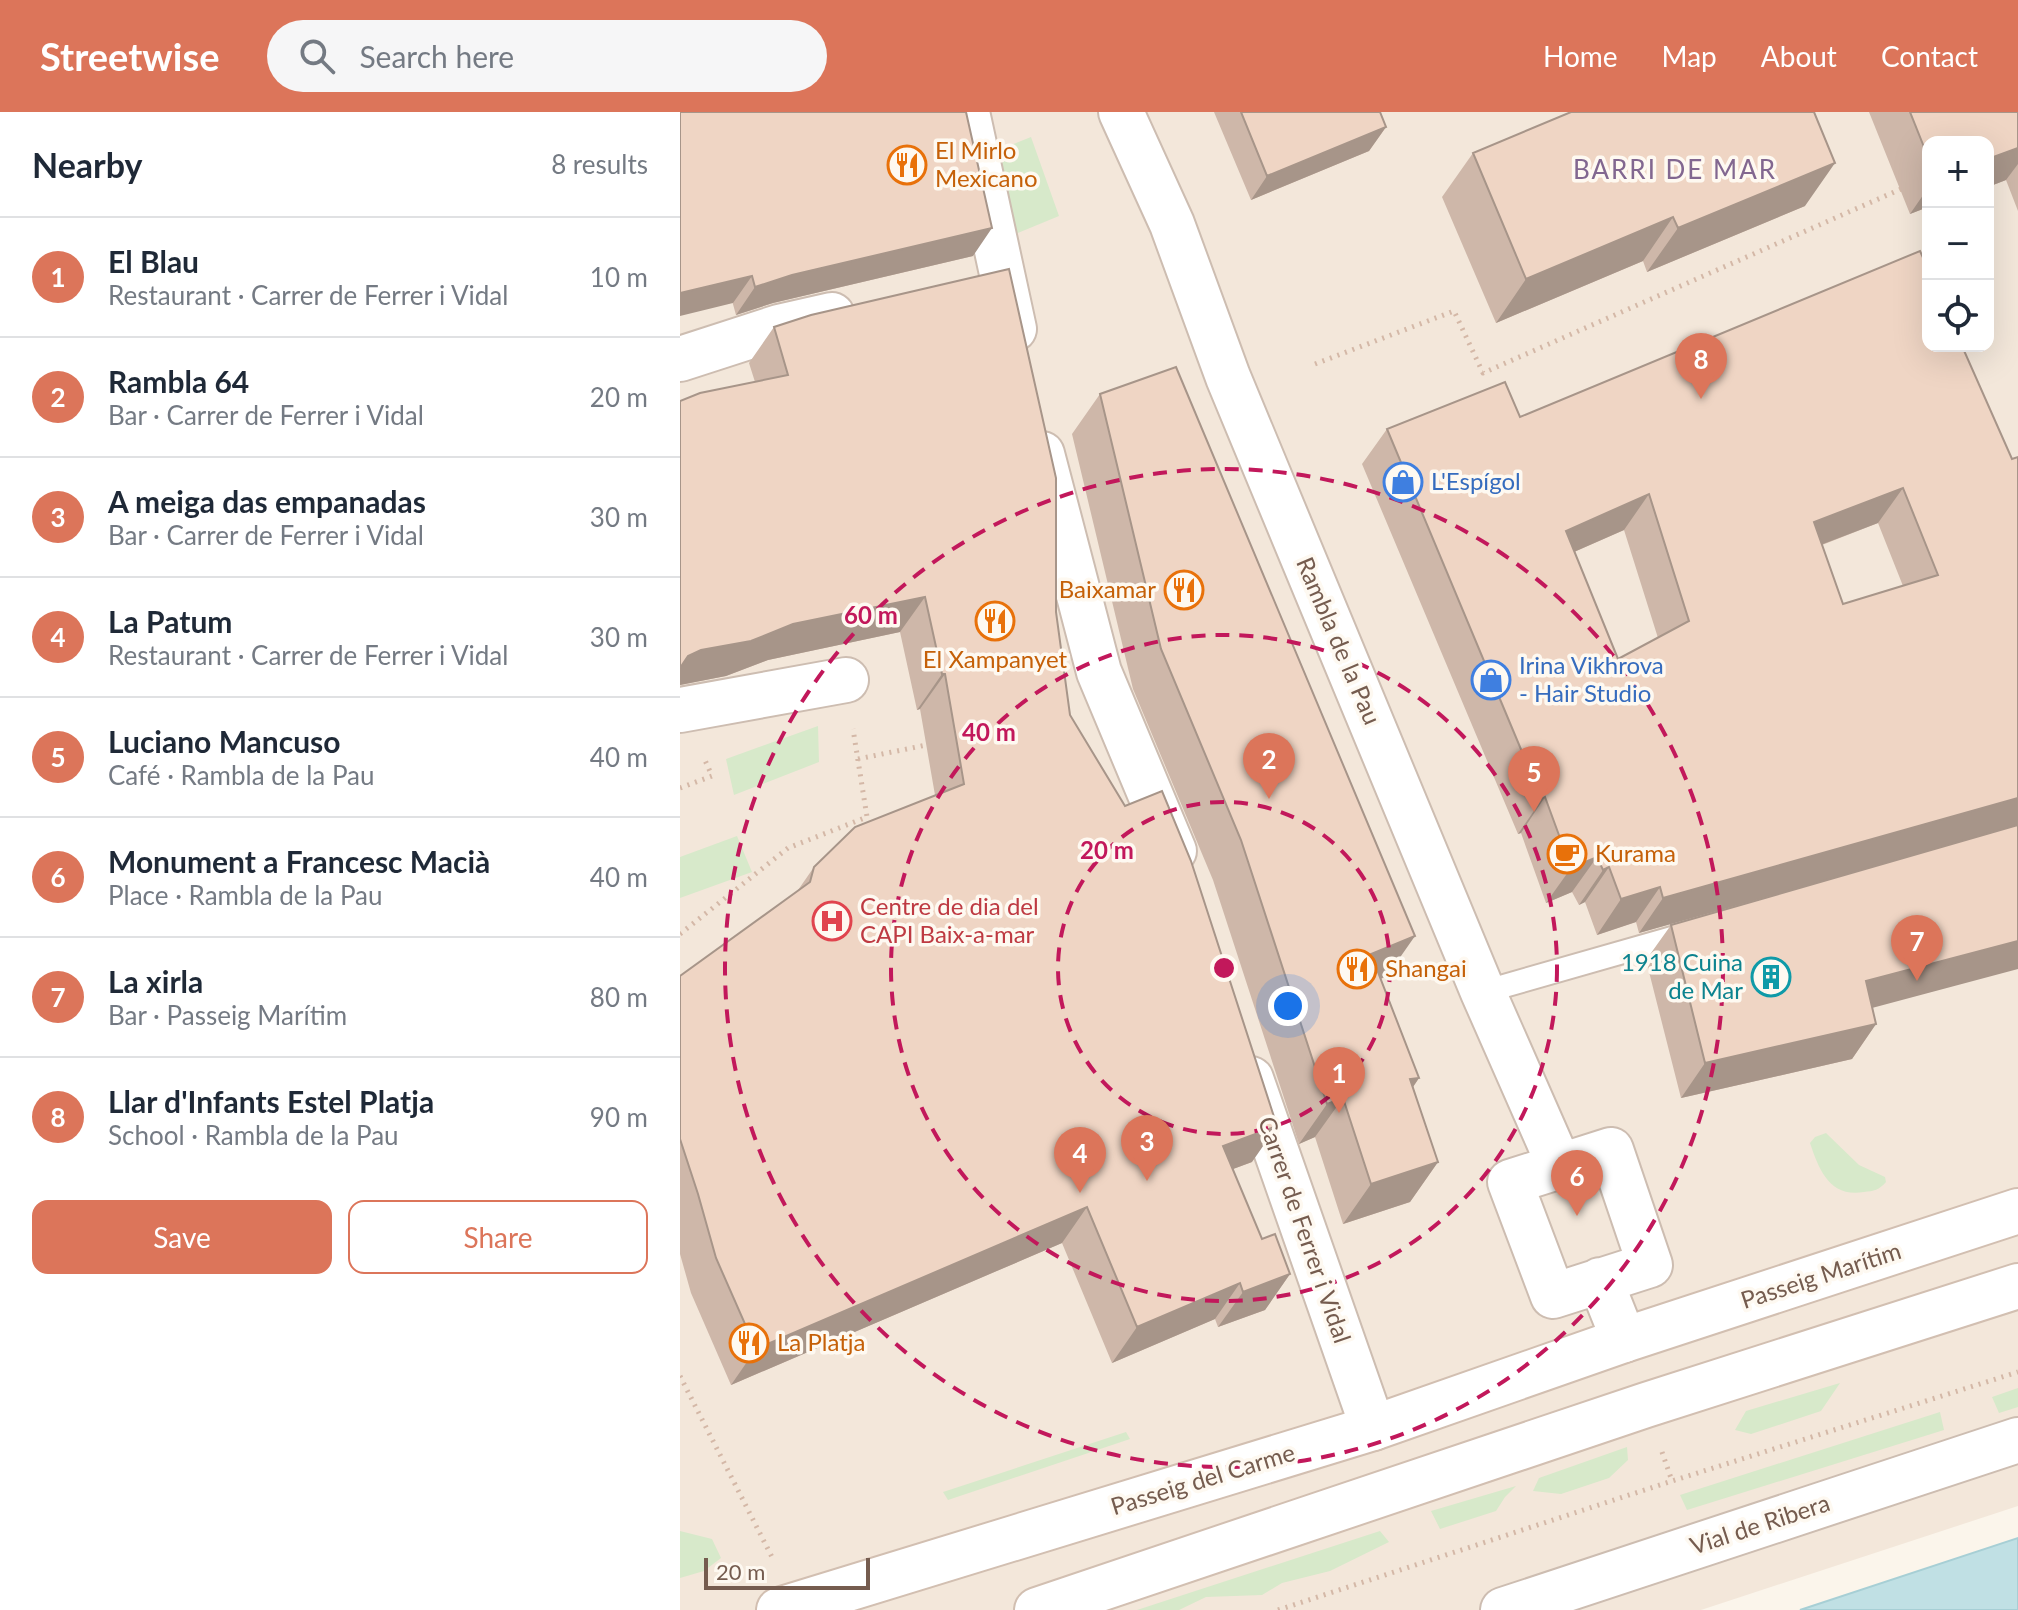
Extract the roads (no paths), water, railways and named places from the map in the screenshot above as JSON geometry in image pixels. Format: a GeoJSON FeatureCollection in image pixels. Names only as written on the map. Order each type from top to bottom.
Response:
{"type":"FeatureCollection","features":[{"type":"Feature","properties":{"kind":"street"},"geometry":{"type":"LineString","coordinates":[[967,112],[984,279],[1021,364]]}},
{"type":"Feature","properties":{"kind":"street","name":"Rambla de la Pau"},"geometry":{"type":"LineString","coordinates":[[1121,112],[1172,224],[1228,377],[1483,992],[1560,1167]]}},
{"type":"Feature","properties":{"kind":"street"},"geometry":{"type":"LineString","coordinates":[[680,359],[779,327],[866,307]]}},
{"type":"Feature","properties":{"kind":"street"},"geometry":{"type":"LineString","coordinates":[[1035,423],[1099,672],[1189,888]]}},
{"type":"Feature","properties":{"kind":"street"},"geometry":{"type":"LineString","coordinates":[[680,710],[846,680]]}},
{"type":"Feature","properties":{"kind":"street","name":"Carrer de Ferrer i Vidal"},"geometry":{"type":"LineString","coordinates":[[1241,1047],[1373,1428]]}},
{"type":"Feature","properties":{"kind":"street"},"geometry":{"type":"LineString","coordinates":[[1611,1150],[1650,1265],[1600,1280],[1553,1296],[1510,1182],[1611,1150]]}},
{"type":"Feature","properties":{"kind":"street","name":"Passeig Marítim"},"geometry":{"type":"LineString","coordinates":[[1624,1340],[2018,1211]]}},
{"type":"Feature","properties":{"kind":"street"},"geometry":{"type":"LineString","coordinates":[[1600,1280],[1624,1340]]}},
{"type":"Feature","properties":{"kind":"street"},"geometry":{"type":"LineString","coordinates":[[1037,1610],[1646,1405],[2018,1286]]}},
{"type":"Feature","properties":{"kind":"street","name":"Passeig del Carme"},"geometry":{"type":"LineString","coordinates":[[786,1608],[1373,1428],[1624,1340]]}},
{"type":"Feature","properties":{"kind":"street","name":"Vial de Ribera"},"geometry":{"type":"LineString","coordinates":[[1503,1610],[2018,1440]]}},
{"type":"Feature","properties":{"kind":"lane"},"geometry":{"type":"LineString","coordinates":[[1483,992],[1712,926]]}},
{"type":"Feature","properties":{"kind":"water"},"geometry":{"type":"Polygon","coordinates":[[[2018,1538],[2018,1610],[1800,1610],[2018,1538]]]}},
{"type":"Feature","properties":{"kind":"place","name":"El Mirlo Mexicano"},"geometry":{"type":"Point","coordinates":[907,165]}},
{"type":"Feature","properties":{"kind":"place","name":"Llar d'Infants Estel Platja"},"geometry":{"type":"Point","coordinates":[1701,399]}},
{"type":"Feature","properties":{"kind":"place","name":"L'Espígol"},"geometry":{"type":"Point","coordinates":[1403,482]}},
{"type":"Feature","properties":{"kind":"place","name":"Baixamar"},"geometry":{"type":"Point","coordinates":[1184,590]}},
{"type":"Feature","properties":{"kind":"place","name":"El Xampanyet"},"geometry":{"type":"Point","coordinates":[995,621]}},
{"type":"Feature","properties":{"kind":"place","name":"Irina Vikhrova - Hair Studio"},"geometry":{"type":"Point","coordinates":[1491,680]}},
{"type":"Feature","properties":{"kind":"place","name":"Rambla 64"},"geometry":{"type":"Point","coordinates":[1269,799]}},
{"type":"Feature","properties":{"kind":"place","name":"Luciano Mancuso"},"geometry":{"type":"Point","coordinates":[1534,812]}},
{"type":"Feature","properties":{"kind":"place","name":"Kurama"},"geometry":{"type":"Point","coordinates":[1567,854]}},
{"type":"Feature","properties":{"kind":"place","name":"Centre de dia del CAPI Baix-a-mar"},"geometry":{"type":"Point","coordinates":[832,921]}},
{"type":"Feature","properties":{"kind":"place","name":"Shangai"},"geometry":{"type":"Point","coordinates":[1357,969]}},
{"type":"Feature","properties":{"kind":"place","name":"1918 Cuina de Mar"},"geometry":{"type":"Point","coordinates":[1771,977]}},
{"type":"Feature","properties":{"kind":"place","name":"La xirla"},"geometry":{"type":"Point","coordinates":[1917,981]}},
{"type":"Feature","properties":{"kind":"place","name":"El Blau"},"geometry":{"type":"Point","coordinates":[1339,1113]}},
{"type":"Feature","properties":{"kind":"place","name":"A meiga das empanadas"},"geometry":{"type":"Point","coordinates":[1147,1181]}},
{"type":"Feature","properties":{"kind":"place","name":"La Patum"},"geometry":{"type":"Point","coordinates":[1080,1193]}},
{"type":"Feature","properties":{"kind":"place","name":"Monument a Francesc Macià"},"geometry":{"type":"Point","coordinates":[1577,1216]}},
{"type":"Feature","properties":{"kind":"place","name":"La Platja"},"geometry":{"type":"Point","coordinates":[749,1343]}},
{"type":"Feature","properties":{"kind":"district","name":"BARRI DE MAR"},"geometry":{"type":"Point","coordinates":[1675,170]}}]}
